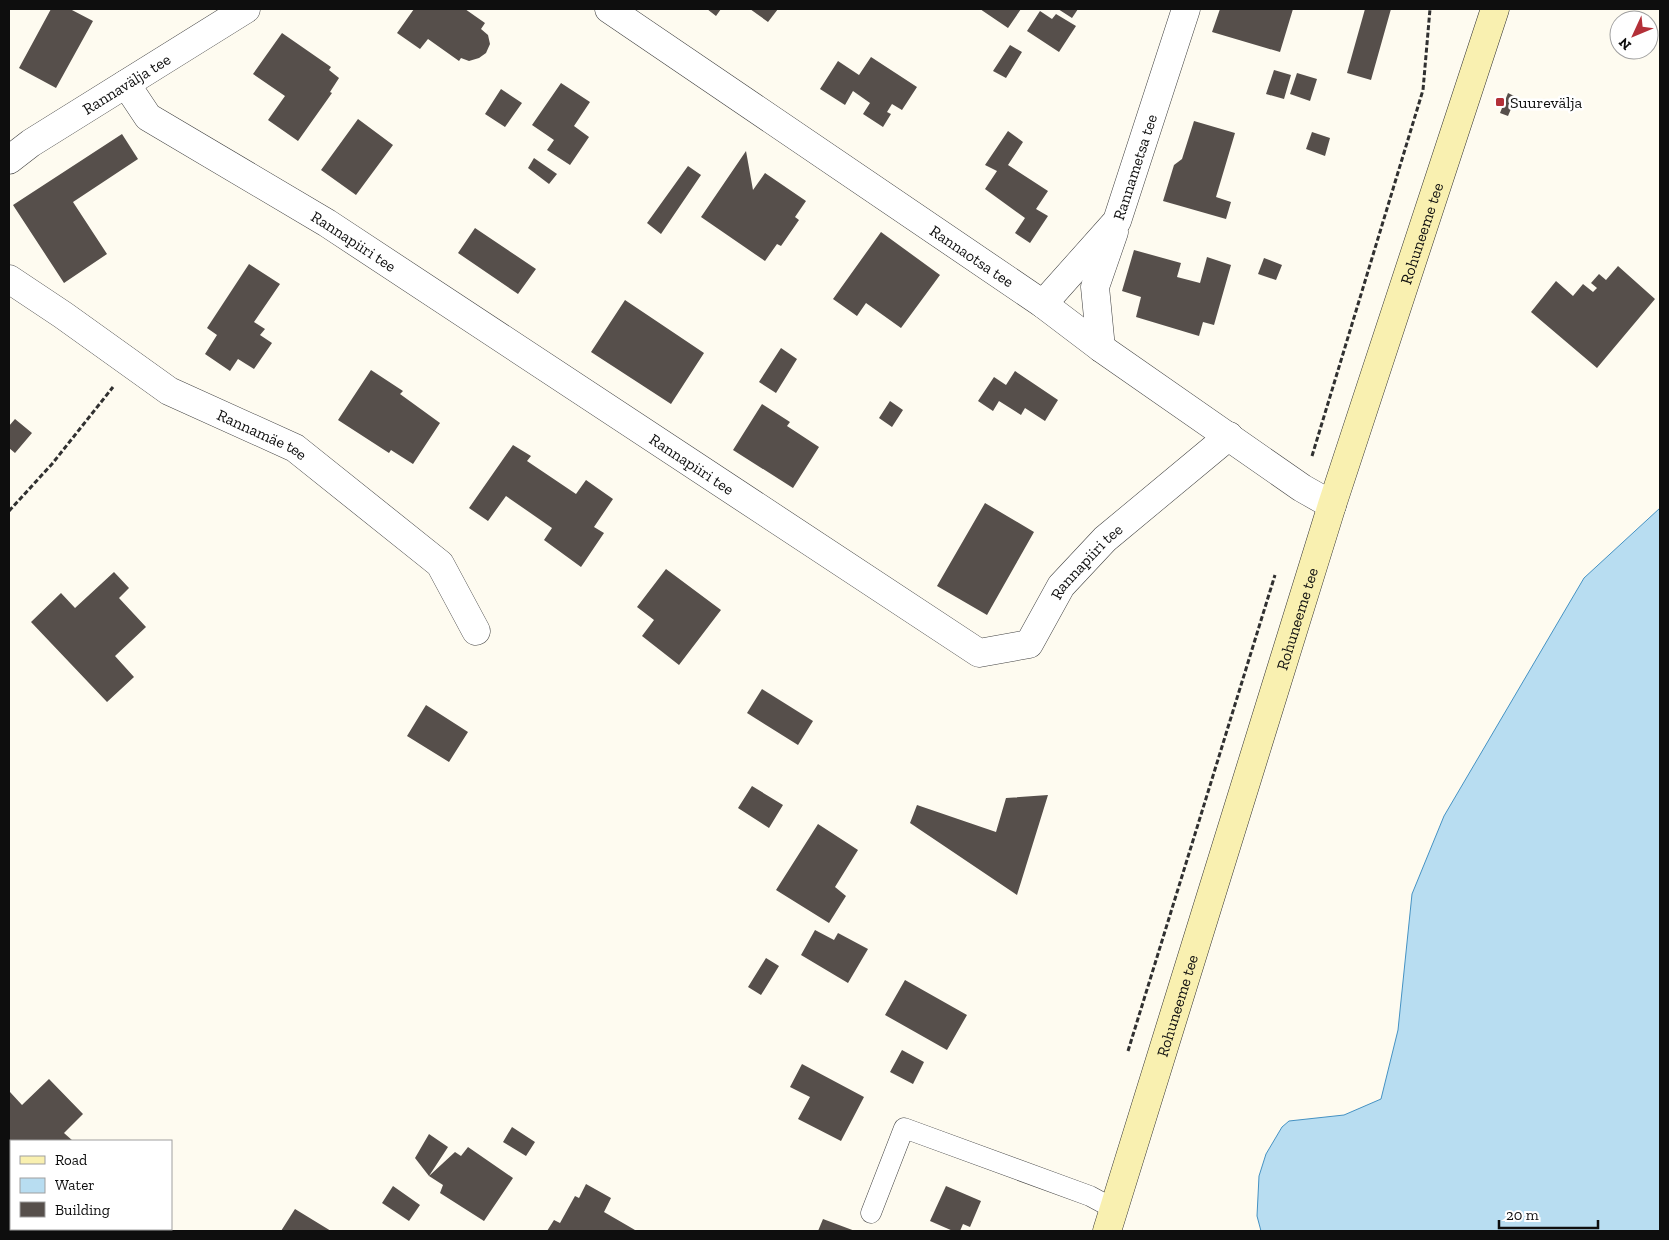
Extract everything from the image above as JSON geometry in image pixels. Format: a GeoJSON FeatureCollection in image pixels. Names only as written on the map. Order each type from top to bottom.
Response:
{"type":"FeatureCollection","features":[{"type":"Feature","properties":{"kind":"street","name":"Rannavälja tee"},"geometry":{"type":"LineString","coordinates":[[9,160],[31,143],[246,9]]}},
{"type":"Feature","properties":{"kind":"street","name":"Rannaotsa tee"},"geometry":{"type":"LineString","coordinates":[[609,9],[1043,304],[1101,348],[1302,488],[1332,505]]}},
{"type":"Feature","properties":{"kind":"street","name":"Rannametsa tee"},"geometry":{"type":"LineString","coordinates":[[1043,304],[1117,221],[1186,9]]}},
{"type":"Feature","properties":{"kind":"street","name":"Rohuneeme tee"},"geometry":{"type":"LineString","coordinates":[[1112,1221],[1332,505],[1495,9]]}},
{"type":"Feature","properties":{"kind":"street","name":"Rannapiiri tee"},"geometry":{"type":"LineString","coordinates":[[126,84],[148,117],[327,223],[979,652],[1029,644],[1061,586],[1105,539],[1229,436]]}},
{"type":"Feature","properties":{"kind":"street"},"geometry":{"type":"LineString","coordinates":[[1101,348],[1095,287],[1117,221]]}},
{"type":"Feature","properties":{"kind":"street","name":"Rannamäe tee"},"geometry":{"type":"LineString","coordinates":[[9,279],[169,391],[295,448],[440,564],[476,631]]}},
{"type":"Feature","properties":{"kind":"lane"},"geometry":{"type":"LineString","coordinates":[[871,1213],[904,1128],[1090,1196],[1112,1221]]}},
{"type":"Feature","properties":{"kind":"path"},"geometry":{"type":"LineString","coordinates":[[1302,488],[1423,90],[1430,9]]}},
{"type":"Feature","properties":{"kind":"path"},"geometry":{"type":"LineString","coordinates":[[9,511],[52,464],[131,365]]}},
{"type":"Feature","properties":{"kind":"path"},"geometry":{"type":"LineString","coordinates":[[1126,1058],[1276,574]]}},
{"type":"Feature","properties":{"kind":"water"},"geometry":{"type":"Polygon","coordinates":[[[1660,508],[1660,1231],[1261,1231],[1257,1216],[1259,1176],[1266,1154],[1282,1127],[1289,1121],[1344,1115],[1381,1099],[1398,1030],[1412,894],[1444,816],[1584,578],[1660,508]]]}},
{"type":"Feature","properties":{"kind":"building"},"geometry":{"type":"Polygon","coordinates":[[[51,9],[70,9],[93,21],[56,88],[19,68],[51,9]]]}},
{"type":"Feature","properties":{"kind":"building"},"geometry":{"type":"Polygon","coordinates":[[[414,9],[465,9],[485,23],[481,29],[488,35],[490,44],[486,53],[479,58],[469,61],[461,58],[459,61],[428,39],[420,49],[397,33],[414,9]]]}},
{"type":"Feature","properties":{"kind":"building"},"geometry":{"type":"Polygon","coordinates":[[[707,9],[721,9],[716,16],[707,9]]]}},
{"type":"Feature","properties":{"kind":"building"},"geometry":{"type":"Polygon","coordinates":[[[750,9],[778,9],[768,22],[750,9]]]}},
{"type":"Feature","properties":{"kind":"building"},"geometry":{"type":"Polygon","coordinates":[[[980,9],[1021,9],[1008,28],[980,9]]]}},
{"type":"Feature","properties":{"kind":"building"},"geometry":{"type":"Polygon","coordinates":[[[1058,9],[1078,9],[1072,18],[1058,9]]]}},
{"type":"Feature","properties":{"kind":"building"},"geometry":{"type":"Polygon","coordinates":[[[1220,9],[1293,9],[1280,52],[1212,32],[1220,9]]]}},
{"type":"Feature","properties":{"kind":"building"},"geometry":{"type":"Polygon","coordinates":[[[1365,9],[1391,9],[1371,80],[1347,73],[1365,9]]]}},
{"type":"Feature","properties":{"kind":"building"},"geometry":{"type":"Polygon","coordinates":[[[1040,11],[1052,19],[1056,14],[1076,26],[1059,52],[1027,31],[1040,11]]]}},
{"type":"Feature","properties":{"kind":"building"},"geometry":{"type":"Polygon","coordinates":[[[282,33],[331,67],[329,70],[339,78],[330,92],[332,93],[298,141],[268,120],[285,96],[253,74],[282,33]]]}},
{"type":"Feature","properties":{"kind":"building"},"geometry":{"type":"Polygon","coordinates":[[[1010,45],[1022,52],[1006,78],[993,71],[1010,45]]]}},
{"type":"Feature","properties":{"kind":"building"},"geometry":{"type":"Polygon","coordinates":[[[871,57],[917,87],[902,110],[892,104],[887,112],[891,114],[883,127],[863,114],[870,103],[853,91],[845,105],[820,89],[838,61],[859,75],[871,57]]]}},
{"type":"Feature","properties":{"kind":"building"},"geometry":{"type":"Polygon","coordinates":[[[1274,70],[1291,75],[1284,99],[1266,94],[1274,70]]]}},
{"type":"Feature","properties":{"kind":"building"},"geometry":{"type":"Polygon","coordinates":[[[1297,73],[1317,79],[1310,101],[1290,94],[1297,73]]]}},
{"type":"Feature","properties":{"kind":"building"},"geometry":{"type":"Polygon","coordinates":[[[561,83],[590,102],[574,126],[589,137],[570,165],[547,150],[554,140],[532,125],[561,83]]]}},
{"type":"Feature","properties":{"kind":"building"},"geometry":{"type":"Polygon","coordinates":[[[501,89],[522,103],[505,127],[485,114],[501,89]]]}},
{"type":"Feature","properties":{"kind":"building"},"geometry":{"type":"Polygon","coordinates":[[[1508,93],[1516,97],[1508,116],[1500,113],[1508,93]]]}},
{"type":"Feature","properties":{"kind":"building"},"geometry":{"type":"Polygon","coordinates":[[[358,119],[393,145],[356,195],[321,170],[358,119]]]}},
{"type":"Feature","properties":{"kind":"building"},"geometry":{"type":"Polygon","coordinates":[[[1194,121],[1235,133],[1216,197],[1231,202],[1226,219],[1163,201],[1174,165],[1182,159],[1194,121]]]}},
{"type":"Feature","properties":{"kind":"building"},"geometry":{"type":"Polygon","coordinates":[[[1008,131],[1023,142],[1008,165],[1048,191],[1036,209],[1048,216],[1030,243],[1015,233],[1025,218],[985,189],[997,171],[985,165],[1008,131]]]}},
{"type":"Feature","properties":{"kind":"building"},"geometry":{"type":"Polygon","coordinates":[[[1312,132],[1330,138],[1325,156],[1306,149],[1312,132]]]}},
{"type":"Feature","properties":{"kind":"building"},"geometry":{"type":"Polygon","coordinates":[[[122,134],[138,159],[73,202],[107,254],[64,283],[13,205],[122,134]]]}},
{"type":"Feature","properties":{"kind":"building"},"geometry":{"type":"Polygon","coordinates":[[[746,151],[753,190],[765,173],[806,201],[795,217],[799,220],[781,246],[777,244],[765,261],[701,217],[746,151]]]}},
{"type":"Feature","properties":{"kind":"building"},"geometry":{"type":"Polygon","coordinates":[[[534,158],[557,174],[549,184],[528,168],[534,158]]]}},
{"type":"Feature","properties":{"kind":"building"},"geometry":{"type":"Polygon","coordinates":[[[688,166],[701,175],[661,234],[647,223],[688,166]]]}},
{"type":"Feature","properties":{"kind":"building"},"geometry":{"type":"Polygon","coordinates":[[[475,228],[536,269],[518,294],[458,253],[475,228]]]}},
{"type":"Feature","properties":{"kind":"building"},"geometry":{"type":"Polygon","coordinates":[[[881,232],[940,275],[901,328],[866,303],[857,316],[833,299],[881,232]]]}},
{"type":"Feature","properties":{"kind":"building"},"geometry":{"type":"Polygon","coordinates":[[[1134,250],[1181,263],[1177,277],[1200,283],[1207,257],[1231,265],[1214,325],[1203,322],[1199,336],[1136,317],[1141,297],[1122,291],[1134,250]]]}},
{"type":"Feature","properties":{"kind":"building"},"geometry":{"type":"Polygon","coordinates":[[[1264,258],[1282,265],[1276,280],[1258,274],[1264,258]]]}},
{"type":"Feature","properties":{"kind":"building"},"geometry":{"type":"Polygon","coordinates":[[[249,264],[280,284],[254,322],[265,329],[260,335],[272,343],[254,369],[238,359],[230,371],[205,354],[217,335],[207,328],[249,264]]]}},
{"type":"Feature","properties":{"kind":"building"},"geometry":{"type":"Polygon","coordinates":[[[1618,266],[1655,299],[1597,368],[1531,312],[1556,281],[1573,296],[1583,284],[1593,292],[1597,288],[1591,283],[1599,274],[1606,280],[1618,266]]]}},
{"type":"Feature","properties":{"kind":"building"},"geometry":{"type":"Polygon","coordinates":[[[625,300],[704,353],[671,404],[591,352],[625,300]]]}},
{"type":"Feature","properties":{"kind":"building"},"geometry":{"type":"Polygon","coordinates":[[[781,348],[797,359],[776,393],[759,382],[781,348]]]}},
{"type":"Feature","properties":{"kind":"building"},"geometry":{"type":"Polygon","coordinates":[[[371,370],[403,391],[400,394],[440,423],[413,464],[391,450],[389,453],[338,420],[371,370]]]}},
{"type":"Feature","properties":{"kind":"building"},"geometry":{"type":"Polygon","coordinates":[[[1015,371],[1058,400],[1045,421],[1025,408],[1021,415],[999,401],[993,411],[978,401],[994,377],[1006,385],[1015,371]]]}},
{"type":"Feature","properties":{"kind":"building"},"geometry":{"type":"Polygon","coordinates":[[[890,401],[903,410],[892,427],[879,418],[890,401]]]}},
{"type":"Feature","properties":{"kind":"building"},"geometry":{"type":"Polygon","coordinates":[[[762,404],[790,422],[787,426],[819,447],[793,488],[733,450],[762,404]]]}},
{"type":"Feature","properties":{"kind":"building"},"geometry":{"type":"Polygon","coordinates":[[[15,419],[32,433],[15,453],[9,448],[9,426],[15,419]]]}},
{"type":"Feature","properties":{"kind":"building"},"geometry":{"type":"Polygon","coordinates":[[[513,445],[531,456],[527,461],[576,494],[586,480],[613,499],[594,527],[604,533],[581,567],[544,540],[552,528],[506,496],[488,521],[469,508],[513,445]]]}},
{"type":"Feature","properties":{"kind":"building"},"geometry":{"type":"Polygon","coordinates":[[[985,503],[1034,532],[987,615],[937,586],[985,503]]]}},
{"type":"Feature","properties":{"kind":"building"},"geometry":{"type":"Polygon","coordinates":[[[666,569],[721,610],[679,665],[642,636],[654,620],[637,607],[666,569]]]}},
{"type":"Feature","properties":{"kind":"building"},"geometry":{"type":"Polygon","coordinates":[[[114,572],[129,588],[119,598],[146,627],[115,656],[134,677],[107,702],[31,622],[61,593],[75,608],[114,572]]]}},
{"type":"Feature","properties":{"kind":"building"},"geometry":{"type":"Polygon","coordinates":[[[762,689],[813,721],[798,745],[747,713],[762,689]]]}},
{"type":"Feature","properties":{"kind":"building"},"geometry":{"type":"Polygon","coordinates":[[[426,705],[468,732],[449,762],[407,736],[426,705]]]}},
{"type":"Feature","properties":{"kind":"building"},"geometry":{"type":"Polygon","coordinates":[[[752,786],[783,805],[769,828],[738,808],[752,786]]]}},
{"type":"Feature","properties":{"kind":"building"},"geometry":{"type":"Polygon","coordinates":[[[1048,795],[1017,895],[910,823],[917,805],[996,832],[1006,798],[1048,795]]]}},
{"type":"Feature","properties":{"kind":"building"},"geometry":{"type":"Polygon","coordinates":[[[818,824],[858,850],[835,887],[846,896],[829,923],[776,890],[818,824]]]}},
{"type":"Feature","properties":{"kind":"building"},"geometry":{"type":"Polygon","coordinates":[[[815,930],[834,940],[838,933],[868,949],[848,983],[801,955],[815,930]]]}},
{"type":"Feature","properties":{"kind":"building"},"geometry":{"type":"Polygon","coordinates":[[[766,958],[779,966],[761,995],[748,987],[766,958]]]}},
{"type":"Feature","properties":{"kind":"building"},"geometry":{"type":"Polygon","coordinates":[[[905,980],[967,1015],[947,1050],[885,1015],[905,980]]]}},
{"type":"Feature","properties":{"kind":"building"},"geometry":{"type":"Polygon","coordinates":[[[902,1050],[924,1062],[913,1084],[890,1072],[902,1050]]]}},
{"type":"Feature","properties":{"kind":"building"},"geometry":{"type":"Polygon","coordinates":[[[802,1064],[864,1097],[841,1141],[798,1119],[810,1097],[790,1087],[802,1064]]]}},
{"type":"Feature","properties":{"kind":"building"},"geometry":{"type":"Polygon","coordinates":[[[49,1079],[83,1114],[64,1133],[72,1140],[10,1140],[9,1184],[10,1092],[22,1105],[49,1079]]]}},
{"type":"Feature","properties":{"kind":"building"},"geometry":{"type":"Polygon","coordinates":[[[512,1127],[535,1142],[526,1156],[503,1142],[512,1127]]]}},
{"type":"Feature","properties":{"kind":"building"},"geometry":{"type":"Polygon","coordinates":[[[429,1134],[448,1147],[429,1176],[415,1158],[429,1134]]]}},
{"type":"Feature","properties":{"kind":"building"},"geometry":{"type":"Polygon","coordinates":[[[468,1147],[513,1178],[484,1221],[440,1193],[443,1185],[429,1176],[455,1152],[461,1156],[468,1147]]]}},
{"type":"Feature","properties":{"kind":"building"},"geometry":{"type":"Polygon","coordinates":[[[586,1184],[611,1198],[604,1212],[635,1230],[547,1231],[554,1220],[560,1223],[575,1196],[579,1198],[586,1184]]]}},
{"type":"Feature","properties":{"kind":"building"},"geometry":{"type":"Polygon","coordinates":[[[393,1186],[420,1205],[409,1221],[382,1203],[393,1186]]]}},
{"type":"Feature","properties":{"kind":"building"},"geometry":{"type":"Polygon","coordinates":[[[946,1186],[981,1201],[970,1227],[963,1224],[960,1231],[953,1231],[930,1221],[946,1186]]]}},
{"type":"Feature","properties":{"kind":"building"},"geometry":{"type":"Polygon","coordinates":[[[295,1209],[331,1231],[281,1231],[295,1209]]]}},
{"type":"Feature","properties":{"kind":"building"},"geometry":{"type":"Polygon","coordinates":[[[823,1219],[855,1231],[818,1231],[823,1219]]]}},
{"type":"Feature","properties":{"kind":"place","name":"Suurevälja"},"geometry":{"type":"Point","coordinates":[1500,102]}}]}
